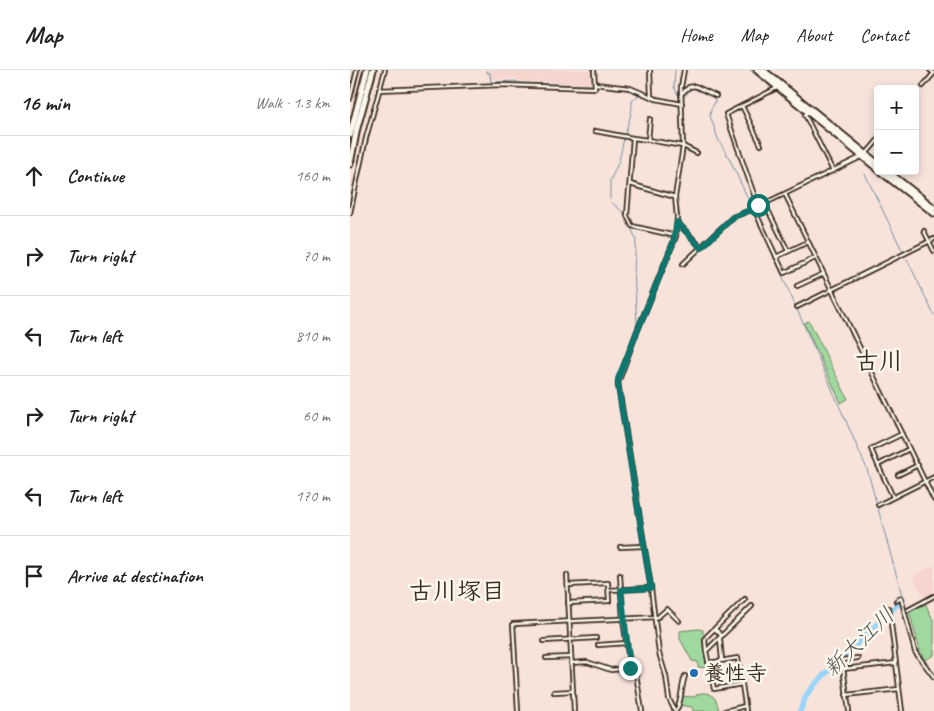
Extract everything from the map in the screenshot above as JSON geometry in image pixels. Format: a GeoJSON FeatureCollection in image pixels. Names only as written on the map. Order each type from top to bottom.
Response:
{"type":"FeatureCollection","features":[{"type":"Feature","properties":{"kind":"highway"},"geometry":{"type":"LineString","coordinates":[[350,135],[367,70]]}},
{"type":"Feature","properties":{"kind":"highway"},"geometry":{"type":"LineString","coordinates":[[350,164],[368,85],[374,70]]}},
{"type":"Feature","properties":{"kind":"highway"},"geometry":{"type":"LineString","coordinates":[[757,70],[807,111],[874,161]]}},
{"type":"Feature","properties":{"kind":"highway"},"geometry":{"type":"LineString","coordinates":[[763,70],[874,165]]}},
{"type":"Feature","properties":{"kind":"highway"},"geometry":{"type":"LineString","coordinates":[[885,175],[934,213]]}},
{"type":"Feature","properties":{"kind":"highway"},"geometry":{"type":"LineString","coordinates":[[892,175],[934,208]]}},
{"type":"Feature","properties":{"kind":"street"},"geometry":{"type":"LineString","coordinates":[[350,99],[357,70]]}},
{"type":"Feature","properties":{"kind":"street"},"geometry":{"type":"LineString","coordinates":[[350,213],[362,153],[385,70]]}},
{"type":"Feature","properties":{"kind":"street"},"geometry":{"type":"LineString","coordinates":[[379,90],[501,85],[594,88],[594,70]]}},
{"type":"Feature","properties":{"kind":"street"},"geometry":{"type":"LineString","coordinates":[[650,70],[651,97]]}},
{"type":"Feature","properties":{"kind":"street"},"geometry":{"type":"LineString","coordinates":[[684,70],[681,97],[683,146],[675,197],[676,236],[618,379],[618,386],[660,653],[669,699],[674,711],[679,707],[681,687],[685,676]]}},
{"type":"Feature","properties":{"kind":"street"},"geometry":{"type":"LineString","coordinates":[[923,86],[934,73],[930,70]]}},
{"type":"Feature","properties":{"kind":"street"},"geometry":{"type":"LineString","coordinates":[[595,84],[630,88],[663,101],[682,104]]}},
{"type":"Feature","properties":{"kind":"street"},"geometry":{"type":"LineString","coordinates":[[681,97],[689,87],[695,86],[716,96]]}},
{"type":"Feature","properties":{"kind":"street"},"geometry":{"type":"LineString","coordinates":[[758,207],[726,114],[775,89],[776,86]]}},
{"type":"Feature","properties":{"kind":"street"},"geometry":{"type":"LineString","coordinates":[[742,106],[761,145]]}},
{"type":"Feature","properties":{"kind":"street"},"geometry":{"type":"LineString","coordinates":[[807,111],[805,115],[832,171]]}},
{"type":"Feature","properties":{"kind":"street"},"geometry":{"type":"LineString","coordinates":[[648,140],[650,119]]}},
{"type":"Feature","properties":{"kind":"street"},"geometry":{"type":"LineString","coordinates":[[595,131],[683,146],[697,153]]}},
{"type":"Feature","properties":{"kind":"street"},"geometry":{"type":"LineString","coordinates":[[633,138],[627,216],[632,226],[676,236]]}},
{"type":"Feature","properties":{"kind":"street"},"geometry":{"type":"LineString","coordinates":[[683,264],[733,217],[765,204],[864,155],[874,144]]}},
{"type":"Feature","properties":{"kind":"street"},"geometry":{"type":"LineString","coordinates":[[630,184],[675,197]]}},
{"type":"Feature","properties":{"kind":"street"},"geometry":{"type":"LineString","coordinates":[[785,194],[934,500]]}},
{"type":"Feature","properties":{"kind":"street"},"geometry":{"type":"LineString","coordinates":[[765,204],[788,251]]}},
{"type":"Feature","properties":{"kind":"street"},"geometry":{"type":"LineString","coordinates":[[753,209],[784,273],[816,258]]}},
{"type":"Feature","properties":{"kind":"street"},"geometry":{"type":"LineString","coordinates":[[677,222],[701,248]]}},
{"type":"Feature","properties":{"kind":"street"},"geometry":{"type":"LineString","coordinates":[[924,231],[934,251]]}},
{"type":"Feature","properties":{"kind":"street"},"geometry":{"type":"LineString","coordinates":[[797,307],[934,239]]}},
{"type":"Feature","properties":{"kind":"street"},"geometry":{"type":"LineString","coordinates":[[776,257],[808,242]]}},
{"type":"Feature","properties":{"kind":"street"},"geometry":{"type":"LineString","coordinates":[[797,286],[823,274]]}},
{"type":"Feature","properties":{"kind":"street"},"geometry":{"type":"LineString","coordinates":[[893,497],[871,449],[902,434]]}},
{"type":"Feature","properties":{"kind":"street"},"geometry":{"type":"LineString","coordinates":[[878,465],[910,449]]}},
{"type":"Feature","properties":{"kind":"street"},"geometry":{"type":"LineString","coordinates":[[898,475],[918,465]]}},
{"type":"Feature","properties":{"kind":"street"},"geometry":{"type":"LineString","coordinates":[[878,505],[934,477]]}},
{"type":"Feature","properties":{"kind":"street"},"geometry":{"type":"LineString","coordinates":[[620,548],[644,546]]}},
{"type":"Feature","properties":{"kind":"street"},"geometry":{"type":"LineString","coordinates":[[567,575],[574,711]]}},
{"type":"Feature","properties":{"kind":"street"},"geometry":{"type":"LineString","coordinates":[[620,575],[623,619],[630,668]]}},
{"type":"Feature","properties":{"kind":"street"},"geometry":{"type":"LineString","coordinates":[[568,585],[608,583],[609,590],[609,601],[568,603]]}},
{"type":"Feature","properties":{"kind":"street"},"geometry":{"type":"LineString","coordinates":[[609,590],[651,588]]}},
{"type":"Feature","properties":{"kind":"street"},"geometry":{"type":"LineString","coordinates":[[908,610],[934,596]]}},
{"type":"Feature","properties":{"kind":"street"},"geometry":{"type":"LineString","coordinates":[[742,684],[714,689],[705,639],[746,599]]}},
{"type":"Feature","properties":{"kind":"street"},"geometry":{"type":"LineString","coordinates":[[898,600],[902,606],[915,652],[934,677]]}},
{"type":"Feature","properties":{"kind":"street"},"geometry":{"type":"LineString","coordinates":[[706,651],[752,606]]}},
{"type":"Feature","properties":{"kind":"street"},"geometry":{"type":"LineString","coordinates":[[518,711],[513,624],[658,617],[667,609],[679,621]]}},
{"type":"Feature","properties":{"kind":"street"},"geometry":{"type":"LineString","coordinates":[[889,609],[902,711]]}},
{"type":"Feature","properties":{"kind":"street"},"geometry":{"type":"LineString","coordinates":[[715,629],[721,637],[722,660]]}},
{"type":"Feature","properties":{"kind":"street"},"geometry":{"type":"LineString","coordinates":[[544,641],[596,638]]}},
{"type":"Feature","properties":{"kind":"street"},"geometry":{"type":"LineString","coordinates":[[598,645],[627,643]]}},
{"type":"Feature","properties":{"kind":"street"},"geometry":{"type":"LineString","coordinates":[[546,658],[570,657]]}},
{"type":"Feature","properties":{"kind":"street"},"geometry":{"type":"LineString","coordinates":[[708,663],[738,658],[746,711]]}},
{"type":"Feature","properties":{"kind":"street"},"geometry":{"type":"LineString","coordinates":[[848,711],[842,660],[858,658]]}},
{"type":"Feature","properties":{"kind":"street"},"geometry":{"type":"LineString","coordinates":[[571,663],[587,662],[611,670],[633,669],[636,674],[642,711]]}},
{"type":"Feature","properties":{"kind":"street"},"geometry":{"type":"LineString","coordinates":[[843,669],[896,663]]}},
{"type":"Feature","properties":{"kind":"street"},"geometry":{"type":"LineString","coordinates":[[846,695],[899,689]]}},
{"type":"Feature","properties":{"kind":"street"},"geometry":{"type":"LineString","coordinates":[[554,692],[573,691]]}},
{"type":"Feature","properties":{"kind":"street"},"geometry":{"type":"LineString","coordinates":[[725,711],[745,706]]}},
{"type":"Feature","properties":{"kind":"shaded area"},"geometry":{"type":"Polygon","coordinates":[[[488,70],[591,70],[592,84],[519,81],[514,78],[488,80],[488,70]]]}},
{"type":"Feature","properties":{"kind":"shaded area"},"geometry":{"type":"Polygon","coordinates":[[[934,565],[934,595],[925,600],[913,576],[934,565]]]}},
{"type":"Feature","properties":{"kind":"green space"},"geometry":{"type":"Polygon","coordinates":[[[809,321],[848,399],[841,403],[804,323],[809,321]]]}},
{"type":"Feature","properties":{"kind":"green space"},"geometry":{"type":"Polygon","coordinates":[[[925,603],[934,622],[934,655],[925,660],[920,651],[909,611],[925,603]]]}},
{"type":"Feature","properties":{"kind":"green space"},"geometry":{"type":"Polygon","coordinates":[[[703,630],[703,646],[707,668],[698,667],[698,662],[692,661],[680,639],[680,631],[703,630]]]}},
{"type":"Feature","properties":{"kind":"green space"},"geometry":{"type":"Polygon","coordinates":[[[700,693],[714,697],[719,711],[693,711],[692,707],[679,705],[681,696],[694,697],[700,693]]]}},
{"type":"Feature","properties":{"kind":"waterway"},"geometry":{"type":"LineString","coordinates":[[487,70],[487,73],[490,73],[491,82],[515,81],[519,83],[591,85]]}},
{"type":"Feature","properties":{"kind":"waterway"},"geometry":{"type":"LineString","coordinates":[[675,70],[674,87],[680,98],[683,98],[692,88],[714,97],[715,102],[710,115],[718,139],[730,160],[760,225],[867,469],[916,646],[922,660]]}},
{"type":"Feature","properties":{"kind":"waterway"},"geometry":{"type":"LineString","coordinates":[[750,70],[762,80]]}},
{"type":"Feature","properties":{"kind":"waterway"},"geometry":{"type":"LineString","coordinates":[[767,84],[772,88]]}},
{"type":"Feature","properties":{"kind":"waterway"},"geometry":{"type":"LineString","coordinates":[[625,89],[656,101],[680,105]]}},
{"type":"Feature","properties":{"kind":"waterway"},"geometry":{"type":"LineString","coordinates":[[776,91],[789,101]]}},
{"type":"Feature","properties":{"kind":"waterway"},"geometry":{"type":"LineString","coordinates":[[625,135],[631,114],[632,101],[638,94]]}},
{"type":"Feature","properties":{"kind":"waterway"},"geometry":{"type":"LineString","coordinates":[[793,105],[802,111]]}},
{"type":"Feature","properties":{"kind":"waterway"},"geometry":{"type":"LineString","coordinates":[[832,137],[837,141]]}},
{"type":"Feature","properties":{"kind":"waterway"},"geometry":{"type":"LineString","coordinates":[[610,199],[610,181],[619,161],[624,138]]}},
{"type":"Feature","properties":{"kind":"waterway"},"geometry":{"type":"LineString","coordinates":[[841,143],[845,147]]}},
{"type":"Feature","properties":{"kind":"waterway"},"geometry":{"type":"LineString","coordinates":[[849,150],[852,153]]}},
{"type":"Feature","properties":{"kind":"waterway"},"geometry":{"type":"LineString","coordinates":[[865,174],[903,252]]}},
{"type":"Feature","properties":{"kind":"waterway"},"geometry":{"type":"LineString","coordinates":[[611,202],[625,214],[636,239],[634,272],[637,324],[628,351]]}},
{"type":"Feature","properties":{"kind":"waterway"},"geometry":{"type":"LineString","coordinates":[[907,259],[934,315]]}},
{"type":"Feature","properties":{"kind":"waterway"},"geometry":{"type":"LineString","coordinates":[[626,355],[616,384],[632,480]]}},
{"type":"Feature","properties":{"kind":"waterway"},"geometry":{"type":"LineString","coordinates":[[633,484],[642,544]]}},
{"type":"Feature","properties":{"kind":"waterway"},"geometry":{"type":"LineString","coordinates":[[643,549],[649,585]]}},
{"type":"Feature","properties":{"kind":"waterway"},"geometry":{"type":"LineString","coordinates":[[650,591],[651,598]]}},
{"type":"Feature","properties":{"kind":"waterway","name":"新大江川"},"geometry":{"type":"LineString","coordinates":[[800,711],[807,694],[817,682],[903,599]]}},
{"type":"Feature","properties":{"kind":"waterway"},"geometry":{"type":"LineString","coordinates":[[926,665],[934,674]]}},
{"type":"Feature","properties":{"kind":"waterway"},"geometry":{"type":"LineString","coordinates":[[664,673],[671,709]]}},
{"type":"Feature","properties":{"kind":"place","name":"養性寺"},"geometry":{"type":"Point","coordinates":[694,673]}},
{"type":"Feature","properties":{"kind":"district","name":"古川"},"geometry":{"type":"Point","coordinates":[879,361]}},
{"type":"Feature","properties":{"kind":"district","name":"古川塚目"},"geometry":{"type":"Point","coordinates":[457,591]}},
{"type":"Feature","properties":{"kind":"route"},"geometry":{"type":"LineString","coordinates":[[630,668],[621,590],[651,588],[618,379],[676,236],[677,222],[701,248],[733,217],[754,209],[758,205]]}}]}
